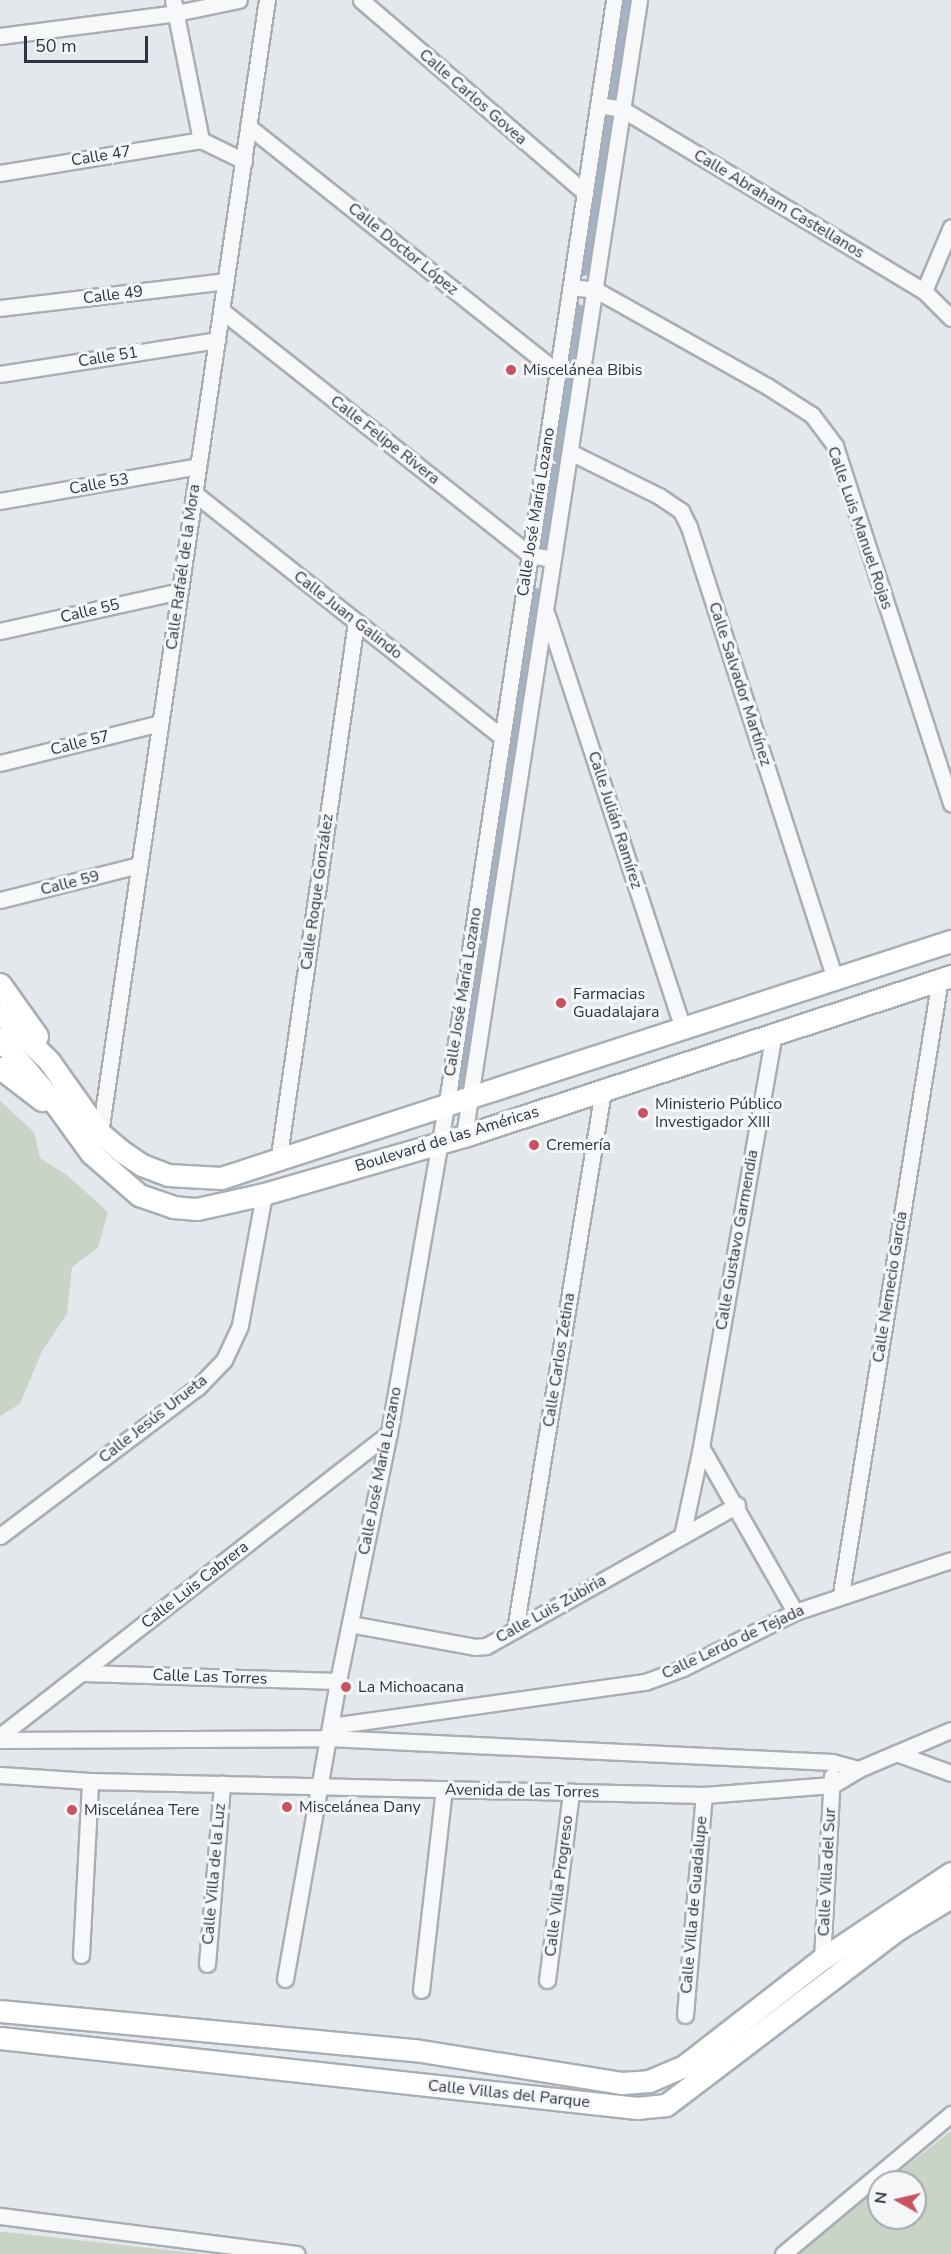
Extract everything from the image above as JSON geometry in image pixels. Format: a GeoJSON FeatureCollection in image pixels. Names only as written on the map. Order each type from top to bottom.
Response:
{"type":"FeatureCollection","features":[{"type":"Feature","properties":{"kind":"main road","name":"Boulevard de las Américas"},"geometry":{"type":"LineString","coordinates":[[0,1013],[49,1060],[100,1133],[142,1165],[168,1174],[221,1178],[278,1162],[951,941]]}},
{"type":"Feature","properties":{"kind":"main road","name":"Boulevard de las Américas"},"geometry":{"type":"LineString","coordinates":[[0,1039],[57,1106],[91,1153],[140,1195],[173,1207],[197,1209],[264,1194],[464,1136],[946,978]]}},
{"type":"Feature","properties":{"kind":"main road"},"geometry":{"type":"LineString","coordinates":[[0,984],[32,1026],[49,1060]]}},
{"type":"Feature","properties":{"kind":"main road"},"geometry":{"type":"LineString","coordinates":[[0,1068],[27,1091],[57,1106]]}},
{"type":"Feature","properties":{"kind":"main road","name":"Calle Villas del Parque"},"geometry":{"type":"LineString","coordinates":[[0,2011],[415,2050],[622,2083],[649,2081],[684,2066],[822,1959],[951,1873]]}},
{"type":"Feature","properties":{"kind":"main road","name":"Calle Villas del Parque"},"geometry":{"type":"LineString","coordinates":[[0,2038],[637,2108],[666,2105],[898,1929],[951,1898]]}},
{"type":"Feature","properties":{"kind":"street"},"geometry":{"type":"LineString","coordinates":[[0,36],[175,6],[239,0]]}},
{"type":"Feature","properties":{"kind":"street","name":"Calle Rafaél de la Mora"},"geometry":{"type":"LineString","coordinates":[[100,1133],[267,0]]}},
{"type":"Feature","properties":{"kind":"street","name":"Calle Carlos Govea"},"geometry":{"type":"LineString","coordinates":[[361,0],[585,193]]}},
{"type":"Feature","properties":{"kind":"street","name":"Calle José María Lozano"},"geometry":{"type":"LineString","coordinates":[[464,1136],[596,290],[610,107],[613,0]]}},
{"type":"Feature","properties":{"kind":"street","name":"Calle José María Lozano"},"geometry":{"type":"LineString","coordinates":[[285,1979],[338,1681],[389,1433],[438,1144],[585,193],[639,0]]}},
{"type":"Feature","properties":{"kind":"street"},"geometry":{"type":"LineString","coordinates":[[175,6],[201,140],[244,161]]}},
{"type":"Feature","properties":{"kind":"street","name":"Calle Abraham Castellanos"},"geometry":{"type":"LineString","coordinates":[[610,107],[924,291],[951,318]]}},
{"type":"Feature","properties":{"kind":"street","name":"Calle Doctor López"},"geometry":{"type":"LineString","coordinates":[[248,126],[558,373]]}},
{"type":"Feature","properties":{"kind":"street","name":"Calle 47"},"geometry":{"type":"LineString","coordinates":[[0,173],[201,140]]}},
{"type":"Feature","properties":{"kind":"street"},"geometry":{"type":"LineString","coordinates":[[924,291],[951,227]]}},
{"type":"Feature","properties":{"kind":"street","name":"Calle 49"},"geometry":{"type":"LineString","coordinates":[[0,308],[225,281]]}},
{"type":"Feature","properties":{"kind":"street","name":"Calle Luis Manuel Rojas"},"geometry":{"type":"LineString","coordinates":[[571,287],[596,290],[812,415],[835,446],[951,804]]}},
{"type":"Feature","properties":{"kind":"street","name":"Calle Felipe Rivera"},"geometry":{"type":"LineString","coordinates":[[221,310],[530,555],[553,559]]}},
{"type":"Feature","properties":{"kind":"street","name":"Calle 51"},"geometry":{"type":"LineString","coordinates":[[0,374],[217,340]]}},
{"type":"Feature","properties":{"kind":"street","name":"Calle Salvador Martínez"},"geometry":{"type":"LineString","coordinates":[[570,452],[659,496],[681,511],[689,526],[835,979]]}},
{"type":"Feature","properties":{"kind":"street","name":"Calle 53"},"geometry":{"type":"LineString","coordinates":[[0,501],[198,466]]}},
{"type":"Feature","properties":{"kind":"street","name":"Calle Juan Galindo"},"geometry":{"type":"LineString","coordinates":[[194,493],[502,737]]}},
{"type":"Feature","properties":{"kind":"street","name":"Calle 55"},"geometry":{"type":"LineString","coordinates":[[0,632],[180,591]]}},
{"type":"Feature","properties":{"kind":"street","name":"Calle Julián Ramírez"},"geometry":{"type":"LineString","coordinates":[[546,612],[684,1028]]}},
{"type":"Feature","properties":{"kind":"street","name":"Calle Roque González"},"geometry":{"type":"LineString","coordinates":[[278,1162],[356,622]]}},
{"type":"Feature","properties":{"kind":"street","name":"Calle 57"},"geometry":{"type":"LineString","coordinates":[[0,763],[160,723]]}},
{"type":"Feature","properties":{"kind":"street","name":"Calle 59"},"geometry":{"type":"LineString","coordinates":[[0,900],[139,865]]}},
{"type":"Feature","properties":{"kind":"street","name":"Calle Nemecio García"},"geometry":{"type":"LineString","coordinates":[[841,1594],[946,978]]}},
{"type":"Feature","properties":{"kind":"street","name":"Calle Gustavo Garmendia"},"geometry":{"type":"LineString","coordinates":[[682,1536],[702,1447],[774,1034]]}},
{"type":"Feature","properties":{"kind":"street","name":"Calle Carlos Zetina"},"geometry":{"type":"LineString","coordinates":[[515,1630],[603,1090]]}},
{"type":"Feature","properties":{"kind":"street","name":"Calle Jesús Urueta"},"geometry":{"type":"LineString","coordinates":[[0,1536],[198,1387],[224,1360],[240,1325],[264,1194]]}},
{"type":"Feature","properties":{"kind":"street","name":"Calle Luis Cabrera"},"geometry":{"type":"LineString","coordinates":[[0,1738],[389,1433]]}},
{"type":"Feature","properties":{"kind":"street"},"geometry":{"type":"LineString","coordinates":[[702,1447],[737,1505],[795,1612]]}},
{"type":"Feature","properties":{"kind":"street","name":"Calle Luis Zubiria"},"geometry":{"type":"LineString","coordinates":[[350,1624],[475,1647],[486,1646],[737,1505]]}},
{"type":"Feature","properties":{"kind":"street","name":"Calle Lerdo de Tejada"},"geometry":{"type":"LineString","coordinates":[[329,1732],[645,1682],[683,1668],[795,1612],[841,1594],[951,1560]]}},
{"type":"Feature","properties":{"kind":"street","name":"Calle Las Torres"},"geometry":{"type":"LineString","coordinates":[[83,1673],[338,1681]]}},
{"type":"Feature","properties":{"kind":"street","name":"Avenida de las Torres"},"geometry":{"type":"LineString","coordinates":[[0,1775],[90,1781],[704,1795],[832,1785],[859,1769],[951,1730]]}},
{"type":"Feature","properties":{"kind":"street"},"geometry":{"type":"LineString","coordinates":[[0,1738],[329,1732],[832,1762],[859,1769]]}},
{"type":"Feature","properties":{"kind":"street"},"geometry":{"type":"LineString","coordinates":[[897,1753],[951,1773]]}},
{"type":"Feature","properties":{"kind":"street","name":"Calle Villa del Sur"},"geometry":{"type":"LineString","coordinates":[[822,1959],[832,1762]]}},
{"type":"Feature","properties":{"kind":"street"},"geometry":{"type":"LineString","coordinates":[[81,1955],[90,1781]]}},
{"type":"Feature","properties":{"kind":"street","name":"Calle Villa de la Luz"},"geometry":{"type":"LineString","coordinates":[[207,1964],[222,1784]]}},
{"type":"Feature","properties":{"kind":"street"},"geometry":{"type":"LineString","coordinates":[[421,1990],[444,1789]]}},
{"type":"Feature","properties":{"kind":"street","name":"Calle Villa Progreso"},"geometry":{"type":"LineString","coordinates":[[547,1980],[571,1792]]}},
{"type":"Feature","properties":{"kind":"street","name":"Calle Villa de Guadalupe"},"geometry":{"type":"LineString","coordinates":[[685,2015],[704,1795]]}},
{"type":"Feature","properties":{"kind":"street"},"geometry":{"type":"LineString","coordinates":[[783,2254],[951,2114]]}},
{"type":"Feature","properties":{"kind":"street"},"geometry":{"type":"LineString","coordinates":[[0,2216],[297,2254]]}},
{"type":"Feature","properties":{"kind":"green space"},"geometry":{"type":"Polygon","coordinates":[[[0,1101],[34,1132],[40,1158],[68,1176],[108,1212],[98,1248],[72,1267],[67,1314],[42,1351],[20,1404],[0,1416],[0,1101]]]}},
{"type":"Feature","properties":{"kind":"green space"},"geometry":{"type":"Polygon","coordinates":[[[951,2131],[951,2254],[792,2254],[867,2196],[867,2230],[927,2230],[927,2170],[901,2170],[951,2131]]]}},
{"type":"Feature","properties":{"kind":"green space"},"geometry":{"type":"Polygon","coordinates":[[[0,2232],[6,2232],[203,2254],[0,2254],[0,2232]]]}},
{"type":"Feature","properties":{"kind":"waterway"},"geometry":{"type":"LineString","coordinates":[[583,267],[627,0]]}},
{"type":"Feature","properties":{"kind":"waterway"},"geometry":{"type":"LineString","coordinates":[[541,546],[577,313]]}},
{"type":"Feature","properties":{"kind":"waterway"},"geometry":{"type":"LineString","coordinates":[[462,1083],[535,596]]}},
{"type":"Feature","properties":{"kind":"place","name":"Miscelánea Bibis"},"geometry":{"type":"Point","coordinates":[511,370]}},
{"type":"Feature","properties":{"kind":"place","name":"Farmacias Guadalajara"},"geometry":{"type":"Point","coordinates":[561,1003]}},
{"type":"Feature","properties":{"kind":"place","name":"Ministerio Público Investigador XIII"},"geometry":{"type":"Point","coordinates":[643,1113]}},
{"type":"Feature","properties":{"kind":"place","name":"Cremería"},"geometry":{"type":"Point","coordinates":[534,1145]}},
{"type":"Feature","properties":{"kind":"place","name":"La Michoacana"},"geometry":{"type":"Point","coordinates":[346,1687]}},
{"type":"Feature","properties":{"kind":"place","name":"Miscelánea Dany"},"geometry":{"type":"Point","coordinates":[287,1807]}},
{"type":"Feature","properties":{"kind":"place","name":"Miscelánea Tere"},"geometry":{"type":"Point","coordinates":[72,1810]}}]}
